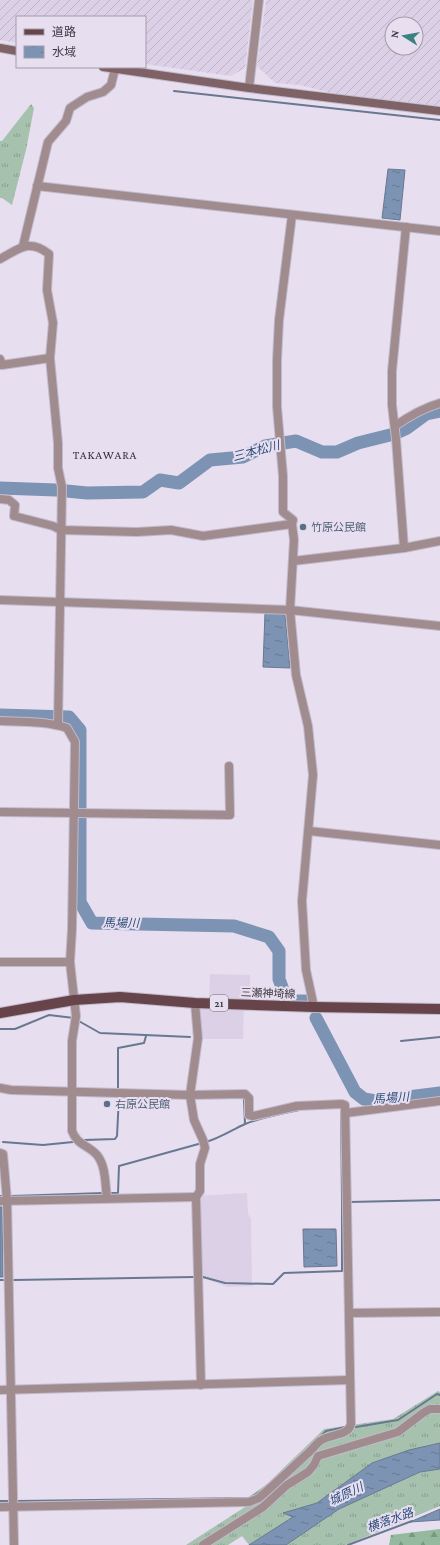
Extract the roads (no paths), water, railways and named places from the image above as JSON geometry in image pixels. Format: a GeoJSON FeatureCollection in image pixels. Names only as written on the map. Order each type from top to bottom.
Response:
{"type":"FeatureCollection","features":[{"type":"Feature","properties":{"kind":"main road","name":"三瀬神埼線"},"geometry":{"type":"LineString","coordinates":[[0,1013],[74,1000],[120,998],[314,1007],[440,1009]]}},
{"type":"Feature","properties":{"kind":"street"},"geometry":{"type":"LineString","coordinates":[[248,88],[259,0]]}},
{"type":"Feature","properties":{"kind":"street"},"geometry":{"type":"LineString","coordinates":[[0,48],[16,51]]}},
{"type":"Feature","properties":{"kind":"street"},"geometry":{"type":"LineString","coordinates":[[109,68],[248,88],[440,111]]}},
{"type":"Feature","properties":{"kind":"street"},"geometry":{"type":"LineString","coordinates":[[23,246],[48,142],[66,121],[70,108],[87,97],[103,92],[111,85],[115,69]]}},
{"type":"Feature","properties":{"kind":"street"},"geometry":{"type":"LineString","coordinates":[[37,186],[440,231]]}},
{"type":"Feature","properties":{"kind":"street"},"geometry":{"type":"LineString","coordinates":[[292,214],[280,320],[277,385],[279,438],[283,476],[283,512],[293,520],[294,540],[290,610],[296,675],[308,726],[313,775],[302,901],[306,970],[314,1007]]}},
{"type":"Feature","properties":{"kind":"street"},"geometry":{"type":"LineString","coordinates":[[404,548],[395,426],[392,405],[392,371],[406,228]]}},
{"type":"Feature","properties":{"kind":"street"},"geometry":{"type":"LineString","coordinates":[[0,259],[23,246],[40,247],[49,254],[47,290],[53,323],[50,358],[58,443],[58,468],[62,487],[58,725]]}},
{"type":"Feature","properties":{"kind":"street"},"geometry":{"type":"LineString","coordinates":[[0,360],[2,365],[50,358]]}},
{"type":"Feature","properties":{"kind":"street"},"geometry":{"type":"LineString","coordinates":[[395,426],[412,414],[426,407],[440,403]]}},
{"type":"Feature","properties":{"kind":"street"},"geometry":{"type":"LineString","coordinates":[[0,499],[9,500],[15,505],[14,516],[53,526],[61,530],[137,532],[171,530],[203,536],[292,524]]}},
{"type":"Feature","properties":{"kind":"street"},"geometry":{"type":"LineString","coordinates":[[293,561],[404,548],[440,541]]}},
{"type":"Feature","properties":{"kind":"street"},"geometry":{"type":"LineString","coordinates":[[0,600],[290,610],[440,626]]}},
{"type":"Feature","properties":{"kind":"street"},"geometry":{"type":"LineString","coordinates":[[0,721],[44,722],[58,725],[67,728],[75,742],[72,929],[70,962],[75,1020],[72,1041],[72,1131],[74,1139],[96,1154],[103,1164],[107,1198]]}},
{"type":"Feature","properties":{"kind":"street"},"geometry":{"type":"LineString","coordinates":[[0,812],[230,815],[230,766]]}},
{"type":"Feature","properties":{"kind":"street"},"geometry":{"type":"LineString","coordinates":[[309,831],[440,846]]}},
{"type":"Feature","properties":{"kind":"street"},"geometry":{"type":"LineString","coordinates":[[0,962],[70,962]]}},
{"type":"Feature","properties":{"kind":"street"},"geometry":{"type":"LineString","coordinates":[[195,1002],[198,1038],[190,1096],[194,1120],[204,1143],[200,1164],[200,1191],[196,1197],[201,1385]]}},
{"type":"Feature","properties":{"kind":"street"},"geometry":{"type":"LineString","coordinates":[[0,1088],[11,1090],[190,1096],[245,1094],[249,1098],[249,1115],[253,1116],[297,1106],[345,1105],[351,1424],[350,1429],[347,1432],[331,1435],[321,1440],[310,1452],[259,1498],[249,1502],[0,1507]]}},
{"type":"Feature","properties":{"kind":"street"},"geometry":{"type":"LineString","coordinates":[[346,1113],[440,1101]]}},
{"type":"Feature","properties":{"kind":"street"},"geometry":{"type":"LineString","coordinates":[[0,1153],[3,1154],[3,1201],[11,1390],[14,1545]]}},
{"type":"Feature","properties":{"kind":"street"},"geometry":{"type":"LineString","coordinates":[[3,1201],[196,1197]]}},
{"type":"Feature","properties":{"kind":"street"},"geometry":{"type":"LineString","coordinates":[[349,1313],[440,1312]]}},
{"type":"Feature","properties":{"kind":"street"},"geometry":{"type":"LineString","coordinates":[[0,1390],[349,1380]]}},
{"type":"Feature","properties":{"kind":"street"},"geometry":{"type":"LineString","coordinates":[[310,1452],[318,1456],[398,1432],[430,1409],[440,1409]]}},
{"type":"Feature","properties":{"kind":"street"},"geometry":{"type":"LineString","coordinates":[[203,1545],[263,1507],[287,1485],[308,1472],[314,1465],[318,1456]]}},
{"type":"Feature","properties":{"kind":"water"},"geometry":{"type":"Polygon","coordinates":[[[388,169],[405,170],[400,220],[382,218],[388,169]]]}},
{"type":"Feature","properties":{"kind":"water"},"geometry":{"type":"Polygon","coordinates":[[[265,613],[285,614],[290,668],[263,667],[265,613]]]}},
{"type":"Feature","properties":{"kind":"water"},"geometry":{"type":"Polygon","coordinates":[[[0,1207],[2,1207],[3,1277],[0,1277],[0,1207]]]}},
{"type":"Feature","properties":{"kind":"water"},"geometry":{"type":"Polygon","coordinates":[[[303,1229],[336,1229],[337,1266],[304,1267],[303,1229]]]}},
{"type":"Feature","properties":{"kind":"water","name":"城原川"},"geometry":{"type":"Polygon","coordinates":[[[440,1443],[440,1469],[420,1472],[339,1509],[286,1545],[249,1545],[293,1517],[283,1513],[317,1503],[372,1463],[409,1450],[440,1443]]]}},
{"type":"Feature","properties":{"kind":"water"},"geometry":{"type":"Polygon","coordinates":[[[440,1509],[440,1520],[410,1522],[440,1509]]]}},
{"type":"Feature","properties":{"kind":"waterway"},"geometry":{"type":"LineString","coordinates":[[174,91],[440,120]]}},
{"type":"Feature","properties":{"kind":"waterway","name":"三本松川"},"geometry":{"type":"LineString","coordinates":[[0,488],[56,490],[87,493],[143,492],[160,480],[179,483],[210,460],[243,457],[265,446],[296,441],[322,452],[337,452],[358,443],[394,434],[407,428],[426,414],[440,411]]}},
{"type":"Feature","properties":{"kind":"waterway","name":"馬場川"},"geometry":{"type":"LineString","coordinates":[[0,715],[69,717],[80,730],[80,902],[92,923],[234,926],[269,937],[279,951],[279,979],[287,1001],[307,1001]]}},
{"type":"Feature","properties":{"kind":"waterway"},"geometry":{"type":"LineString","coordinates":[[0,1029],[15,1029],[49,1015],[74,1018]]}},
{"type":"Feature","properties":{"kind":"waterway","name":"馬場川"},"geometry":{"type":"LineString","coordinates":[[316,1018],[355,1092],[364,1099],[376,1101],[440,1093]]}},
{"type":"Feature","properties":{"kind":"waterway"},"geometry":{"type":"LineString","coordinates":[[77,1020],[100,1033],[190,1037]]}},
{"type":"Feature","properties":{"kind":"waterway"},"geometry":{"type":"LineString","coordinates":[[118,1089],[118,1048],[144,1043],[146,1036]]}},
{"type":"Feature","properties":{"kind":"waterway"},"geometry":{"type":"LineString","coordinates":[[401,1041],[440,1037]]}},
{"type":"Feature","properties":{"kind":"waterway"},"geometry":{"type":"LineString","coordinates":[[84,1140],[115,1139],[117,1136],[119,1096]]}},
{"type":"Feature","properties":{"kind":"waterway"},"geometry":{"type":"LineString","coordinates":[[241,1097],[244,1099],[245,1124]]}},
{"type":"Feature","properties":{"kind":"waterway"},"geometry":{"type":"LineString","coordinates":[[340,1108],[342,1202]]}},
{"type":"Feature","properties":{"kind":"waterway"},"geometry":{"type":"LineString","coordinates":[[206,1142],[245,1124],[299,1110]]}},
{"type":"Feature","properties":{"kind":"waterway"},"geometry":{"type":"LineString","coordinates":[[3,1142],[43,1145],[73,1142]]}},
{"type":"Feature","properties":{"kind":"waterway"},"geometry":{"type":"LineString","coordinates":[[109,1193],[118,1193],[119,1166],[202,1143]]}},
{"type":"Feature","properties":{"kind":"waterway"},"geometry":{"type":"LineString","coordinates":[[11,1196],[104,1193]]}},
{"type":"Feature","properties":{"kind":"waterway"},"geometry":{"type":"LineString","coordinates":[[349,1202],[440,1200]]}},
{"type":"Feature","properties":{"kind":"waterway"},"geometry":{"type":"LineString","coordinates":[[203,1277],[225,1283],[273,1284],[284,1273],[342,1271],[343,1202]]}},
{"type":"Feature","properties":{"kind":"waterway"},"geometry":{"type":"LineString","coordinates":[[14,1280],[194,1277]]}},
{"type":"Feature","properties":{"kind":"waterway"},"geometry":{"type":"LineString","coordinates":[[356,1427],[398,1420],[437,1394],[440,1395]]}},
{"type":"Feature","properties":{"kind":"waterway"},"geometry":{"type":"LineString","coordinates":[[321,1436],[326,1431],[346,1427]]}},
{"type":"Feature","properties":{"kind":"waterway"},"geometry":{"type":"LineString","coordinates":[[17,1501],[250,1498],[264,1489]]}},
{"type":"Feature","properties":{"kind":"waterway"},"geometry":{"type":"LineString","coordinates":[[0,1501],[8,1501]]}},
{"type":"Feature","properties":{"kind":"waterway","name":"横落水路"},"geometry":{"type":"LineString","coordinates":[[348,1545],[412,1521]]}},
{"type":"Feature","properties":{"kind":"place","name":"竹原公民館"},"geometry":{"type":"Point","coordinates":[303,527]}},
{"type":"Feature","properties":{"kind":"place","name":"右原公民館"},"geometry":{"type":"Point","coordinates":[107,1104]}},
{"type":"Feature","properties":{"kind":"district","name":"TAKAWARA"},"geometry":{"type":"Point","coordinates":[105,455]}}]}
